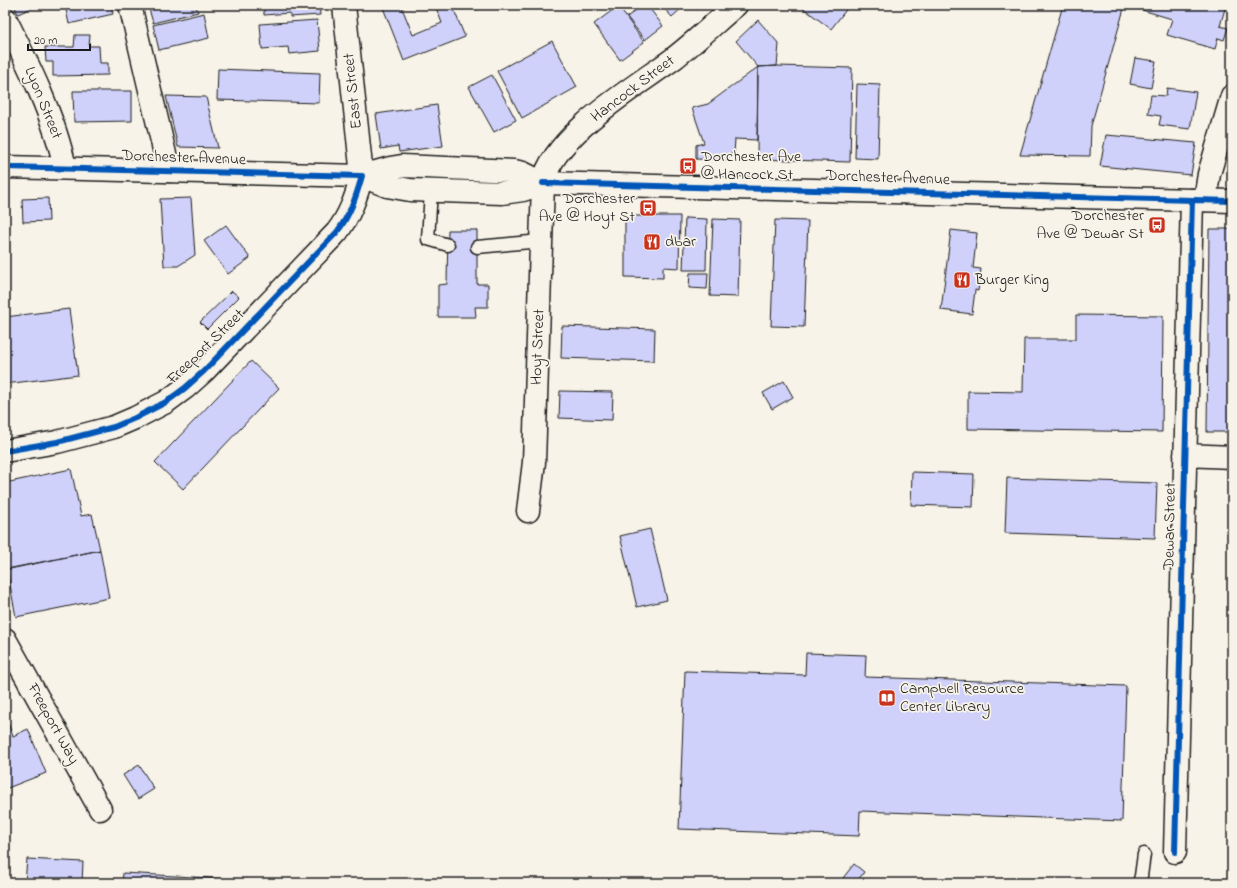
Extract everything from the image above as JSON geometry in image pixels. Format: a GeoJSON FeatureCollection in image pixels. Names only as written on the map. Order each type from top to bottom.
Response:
{"type":"FeatureCollection","features":[{"type":"Feature","properties":{"kind":"main road"},"geometry":{"type":"LineString","coordinates":[[130,5],[169,171]]}},
{"type":"Feature","properties":{"kind":"main road","name":"East Street"},"geometry":{"type":"LineString","coordinates":[[344,5],[362,176]]}},
{"type":"Feature","properties":{"kind":"main road","name":"Hancock Street"},"geometry":{"type":"LineString","coordinates":[[543,183],[548,167],[553,158],[561,148],[584,126],[600,112],[684,50],[736,5]]}},
{"type":"Feature","properties":{"kind":"main road","name":"Lyon Street"},"geometry":{"type":"LineString","coordinates":[[5,18],[28,65],[57,135],[65,168]]}},
{"type":"Feature","properties":{"kind":"main road","name":"Dewar Street"},"geometry":{"type":"LineString","coordinates":[[1175,852],[1185,455],[1198,200],[1208,174],[1232,96]]}},
{"type":"Feature","properties":{"kind":"main road","name":"Dorchester Avenue"},"geometry":{"type":"LineString","coordinates":[[5,167],[362,176],[390,168],[412,166],[514,171],[523,173],[543,183]]}},
{"type":"Feature","properties":{"kind":"main road","name":"Dorchester Avenue"},"geometry":{"type":"LineString","coordinates":[[362,176],[376,183],[399,189],[431,191],[507,193],[523,190],[543,183],[1232,201]]}},
{"type":"Feature","properties":{"kind":"main road","name":"Freeport Street"},"geometry":{"type":"LineString","coordinates":[[5,451],[57,442],[125,423],[157,407],[186,388],[214,361],[336,232],[345,221],[350,211],[362,176]]}},
{"type":"Feature","properties":{"kind":"main road","name":"Hoyt Street"},"geometry":{"type":"LineString","coordinates":[[528,511],[534,462],[543,183]]}},
{"type":"Feature","properties":{"kind":"main road"},"geometry":{"type":"LineString","coordinates":[[1185,455],[1232,457]]}},
{"type":"Feature","properties":{"kind":"main road","name":"Freeport Way"},"geometry":{"type":"LineString","coordinates":[[5,640],[100,809]]}},
{"type":"Feature","properties":{"kind":"lane"},"geometry":{"type":"LineString","coordinates":[[431,191],[428,239],[448,246]]}},
{"type":"Feature","properties":{"kind":"lane"},"geometry":{"type":"LineString","coordinates":[[477,247],[541,241]]}},
{"type":"Feature","properties":{"kind":"lane"},"geometry":{"type":"LineString","coordinates":[[1139,883],[1144,854]]}},
{"type":"Feature","properties":{"kind":"building"},"geometry":{"type":"Polygon","coordinates":[[[14,5],[38,5],[18,14],[14,5]]]}},
{"type":"Feature","properties":{"kind":"building"},"geometry":{"type":"Polygon","coordinates":[[[65,5],[111,5],[113,14],[69,24],[65,5]]]}},
{"type":"Feature","properties":{"kind":"building"},"geometry":{"type":"Polygon","coordinates":[[[148,5],[196,5],[198,12],[153,23],[148,5]]]}},
{"type":"Feature","properties":{"kind":"building"},"geometry":{"type":"Polygon","coordinates":[[[264,5],[319,5],[320,15],[290,17],[290,13],[264,15],[264,5]]]}},
{"type":"Feature","properties":{"kind":"building"},"geometry":{"type":"Polygon","coordinates":[[[382,5],[406,5],[407,6],[402,8],[413,35],[442,23],[435,5],[452,5],[465,37],[404,61],[382,5]]]}},
{"type":"Feature","properties":{"kind":"building"},"geometry":{"type":"Polygon","coordinates":[[[474,5],[485,5],[476,10],[474,5]]]}},
{"type":"Feature","properties":{"kind":"building"},"geometry":{"type":"Polygon","coordinates":[[[643,5],[647,5],[663,26],[645,40],[627,17],[643,5]]]}},
{"type":"Feature","properties":{"kind":"building"},"geometry":{"type":"Polygon","coordinates":[[[661,5],[685,5],[672,17],[661,5]]]}},
{"type":"Feature","properties":{"kind":"building"},"geometry":{"type":"Polygon","coordinates":[[[799,5],[848,5],[849,6],[831,29],[799,5]]]}},
{"type":"Feature","properties":{"kind":"building"},"geometry":{"type":"Polygon","coordinates":[[[1063,5],[1125,5],[1091,126],[1090,156],[1020,155],[1063,5]]]}},
{"type":"Feature","properties":{"kind":"building"},"geometry":{"type":"Polygon","coordinates":[[[1133,5],[1226,5],[1220,26],[1228,28],[1224,40],[1218,38],[1215,49],[1167,35],[1172,19],[1132,7],[1133,5]]]}},
{"type":"Feature","properties":{"kind":"building"},"geometry":{"type":"Polygon","coordinates":[[[618,6],[644,42],[620,60],[594,24],[618,6]]]}},
{"type":"Feature","properties":{"kind":"building"},"geometry":{"type":"Polygon","coordinates":[[[204,13],[209,38],[159,50],[153,25],[204,13]]]}},
{"type":"Feature","properties":{"kind":"building"},"geometry":{"type":"Polygon","coordinates":[[[317,20],[320,51],[289,54],[288,47],[262,49],[260,24],[317,20]]]}},
{"type":"Feature","properties":{"kind":"building"},"geometry":{"type":"Polygon","coordinates":[[[758,20],[779,44],[777,66],[758,67],[736,41],[758,20]]]}},
{"type":"Feature","properties":{"kind":"building"},"geometry":{"type":"Polygon","coordinates":[[[75,35],[90,35],[89,46],[99,46],[100,63],[108,63],[108,75],[53,76],[53,62],[46,62],[45,47],[74,47],[75,35]]]}},
{"type":"Feature","properties":{"kind":"building"},"geometry":{"type":"Polygon","coordinates":[[[552,41],[577,87],[522,118],[497,71],[552,41]]]}},
{"type":"Feature","properties":{"kind":"building"},"geometry":{"type":"Polygon","coordinates":[[[1135,58],[1156,61],[1151,88],[1130,84],[1135,58]]]}},
{"type":"Feature","properties":{"kind":"building"},"geometry":{"type":"Polygon","coordinates":[[[777,66],[852,68],[850,162],[757,159],[758,67],[777,66]]]}},
{"type":"Feature","properties":{"kind":"building"},"geometry":{"type":"Polygon","coordinates":[[[758,67],[757,140],[735,139],[734,154],[728,154],[728,160],[696,159],[696,145],[704,143],[692,108],[708,104],[758,67]]]}},
{"type":"Feature","properties":{"kind":"building"},"geometry":{"type":"Polygon","coordinates":[[[218,69],[320,73],[319,103],[217,100],[218,69]]]}},
{"type":"Feature","properties":{"kind":"building"},"geometry":{"type":"Polygon","coordinates":[[[492,75],[516,120],[494,132],[469,87],[492,75]]]}},
{"type":"Feature","properties":{"kind":"building"},"geometry":{"type":"Polygon","coordinates":[[[857,84],[880,85],[878,159],[855,158],[857,84]]]}},
{"type":"Feature","properties":{"kind":"building"},"geometry":{"type":"Polygon","coordinates":[[[1167,88],[1196,92],[1190,129],[1159,125],[1161,116],[1148,114],[1151,95],[1166,96],[1167,88]]]}},
{"type":"Feature","properties":{"kind":"building"},"geometry":{"type":"Polygon","coordinates":[[[73,91],[132,91],[132,121],[74,122],[73,91]]]}},
{"type":"Feature","properties":{"kind":"building"},"geometry":{"type":"Polygon","coordinates":[[[166,96],[206,97],[218,148],[178,147],[166,96]]]}},
{"type":"Feature","properties":{"kind":"building"},"geometry":{"type":"Polygon","coordinates":[[[437,105],[443,146],[399,152],[398,146],[381,149],[376,114],[437,105]]]}},
{"type":"Feature","properties":{"kind":"building"},"geometry":{"type":"Polygon","coordinates":[[[1106,135],[1196,143],[1191,175],[1100,166],[1106,135]]]}},
{"type":"Feature","properties":{"kind":"building"},"geometry":{"type":"Polygon","coordinates":[[[48,198],[49,221],[23,222],[22,199],[48,198]]]}},
{"type":"Feature","properties":{"kind":"building"},"geometry":{"type":"Polygon","coordinates":[[[191,198],[195,255],[178,266],[164,266],[160,199],[191,198]]]}},
{"type":"Feature","properties":{"kind":"building","name":"dbar"},"geometry":{"type":"Polygon","coordinates":[[[625,216],[680,216],[679,268],[663,267],[663,278],[625,277],[625,216]]]}},
{"type":"Feature","properties":{"kind":"building"},"geometry":{"type":"Polygon","coordinates":[[[685,218],[707,219],[706,270],[683,270],[685,218]]]}},
{"type":"Feature","properties":{"kind":"building"},"geometry":{"type":"Polygon","coordinates":[[[713,219],[740,220],[738,297],[710,296],[713,219]]]}},
{"type":"Feature","properties":{"kind":"building"},"geometry":{"type":"Polygon","coordinates":[[[775,220],[808,221],[804,327],[771,326],[775,220]]]}},
{"type":"Feature","properties":{"kind":"building"},"geometry":{"type":"Polygon","coordinates":[[[226,225],[250,258],[228,274],[204,241],[226,225]]]}},
{"type":"Feature","properties":{"kind":"building"},"geometry":{"type":"Polygon","coordinates":[[[1209,229],[1232,229],[1232,432],[1207,432],[1209,229]]]}},
{"type":"Feature","properties":{"kind":"building"},"geometry":{"type":"Polygon","coordinates":[[[448,230],[477,230],[477,284],[488,284],[488,307],[475,307],[476,317],[438,317],[438,285],[447,284],[448,230]]]}},
{"type":"Feature","properties":{"kind":"building","name":"Burger King"},"geometry":{"type":"Polygon","coordinates":[[[951,230],[977,233],[973,268],[981,269],[978,291],[975,290],[972,314],[941,310],[951,230]]]}},
{"type":"Feature","properties":{"kind":"building"},"geometry":{"type":"Polygon","coordinates":[[[690,273],[708,273],[707,289],[689,288],[690,273]]]}},
{"type":"Feature","properties":{"kind":"building"},"geometry":{"type":"Polygon","coordinates":[[[232,291],[239,297],[207,329],[200,322],[232,291]]]}},
{"type":"Feature","properties":{"kind":"building"},"geometry":{"type":"Polygon","coordinates":[[[69,309],[78,375],[5,384],[5,317],[69,309]]]}},
{"type":"Feature","properties":{"kind":"building"},"geometry":{"type":"Polygon","coordinates":[[[1076,315],[1163,316],[1162,432],[968,429],[968,391],[1023,392],[1024,339],[1076,339],[1076,315]]]}},
{"type":"Feature","properties":{"kind":"building"},"geometry":{"type":"Polygon","coordinates":[[[562,326],[655,329],[654,361],[561,358],[562,326]]]}},
{"type":"Feature","properties":{"kind":"building"},"geometry":{"type":"Polygon","coordinates":[[[251,361],[279,388],[183,489],[155,462],[251,361]]]}},
{"type":"Feature","properties":{"kind":"building"},"geometry":{"type":"Polygon","coordinates":[[[784,381],[793,397],[772,409],[763,393],[784,381]]]}},
{"type":"Feature","properties":{"kind":"building"},"geometry":{"type":"Polygon","coordinates":[[[560,391],[613,392],[612,420],[559,418],[560,391]]]}},
{"type":"Feature","properties":{"kind":"building"},"geometry":{"type":"Polygon","coordinates":[[[71,469],[81,516],[92,514],[100,550],[5,570],[5,483],[71,469]]]}},
{"type":"Feature","properties":{"kind":"building"},"geometry":{"type":"Polygon","coordinates":[[[912,472],[974,474],[973,507],[911,505],[912,472]]]}},
{"type":"Feature","properties":{"kind":"building"},"geometry":{"type":"Polygon","coordinates":[[[1007,478],[1157,483],[1155,538],[1005,533],[1007,478]]]}},
{"type":"Feature","properties":{"kind":"building"},"geometry":{"type":"Polygon","coordinates":[[[650,529],[667,600],[637,607],[620,536],[650,529]]]}},
{"type":"Feature","properties":{"kind":"building"},"geometry":{"type":"Polygon","coordinates":[[[100,550],[109,598],[16,617],[7,569],[100,550]]]}},
{"type":"Feature","properties":{"kind":"building"},"geometry":{"type":"Polygon","coordinates":[[[806,653],[866,655],[865,677],[1126,686],[1122,821],[860,811],[859,836],[679,829],[685,671],[805,675],[806,653]]]}},
{"type":"Feature","properties":{"kind":"building"},"geometry":{"type":"Polygon","coordinates":[[[5,716],[13,736],[28,729],[46,773],[5,789],[5,716]]]}},
{"type":"Feature","properties":{"kind":"building"},"geometry":{"type":"Polygon","coordinates":[[[139,765],[154,789],[138,799],[123,775],[139,765]]]}},
{"type":"Feature","properties":{"kind":"building"},"geometry":{"type":"Polygon","coordinates":[[[27,859],[83,862],[82,883],[25,883],[27,859]]]}},
{"type":"Feature","properties":{"kind":"building"},"geometry":{"type":"Polygon","coordinates":[[[854,864],[864,872],[856,883],[849,883],[843,878],[854,864]]]}},
{"type":"Feature","properties":{"kind":"building"},"geometry":{"type":"Polygon","coordinates":[[[123,873],[262,881],[262,883],[122,883],[123,873]]]}},
{"type":"Feature","properties":{"kind":"cycle path"},"geometry":{"type":"LineString","coordinates":[[5,167],[362,176],[352,206],[346,219],[337,232],[204,371],[185,388],[166,402],[114,427],[57,442],[5,451]]}},
{"type":"Feature","properties":{"kind":"cycle path"},"geometry":{"type":"LineString","coordinates":[[543,183],[1232,201]]}},
{"type":"Feature","properties":{"kind":"cycle path"},"geometry":{"type":"LineString","coordinates":[[1175,852],[1192,200]]}},
{"type":"Feature","properties":{"kind":"place","name":"Dorchester Ave @ Hancock St"},"geometry":{"type":"Point","coordinates":[688,166]}},
{"type":"Feature","properties":{"kind":"place","name":"Dorchester Ave @ Hoyt St"},"geometry":{"type":"Point","coordinates":[648,208]}},
{"type":"Feature","properties":{"kind":"place","name":"Dorchester Ave @ Dewar St"},"geometry":{"type":"Point","coordinates":[1157,225]}},
{"type":"Feature","properties":{"kind":"place","name":"dbar"},"geometry":{"type":"Point","coordinates":[652,242]}},
{"type":"Feature","properties":{"kind":"place","name":"Burger King"},"geometry":{"type":"Point","coordinates":[962,280]}},
{"type":"Feature","properties":{"kind":"place","name":"Campbell Resource Center Library"},"geometry":{"type":"Point","coordinates":[887,698]}}]}
